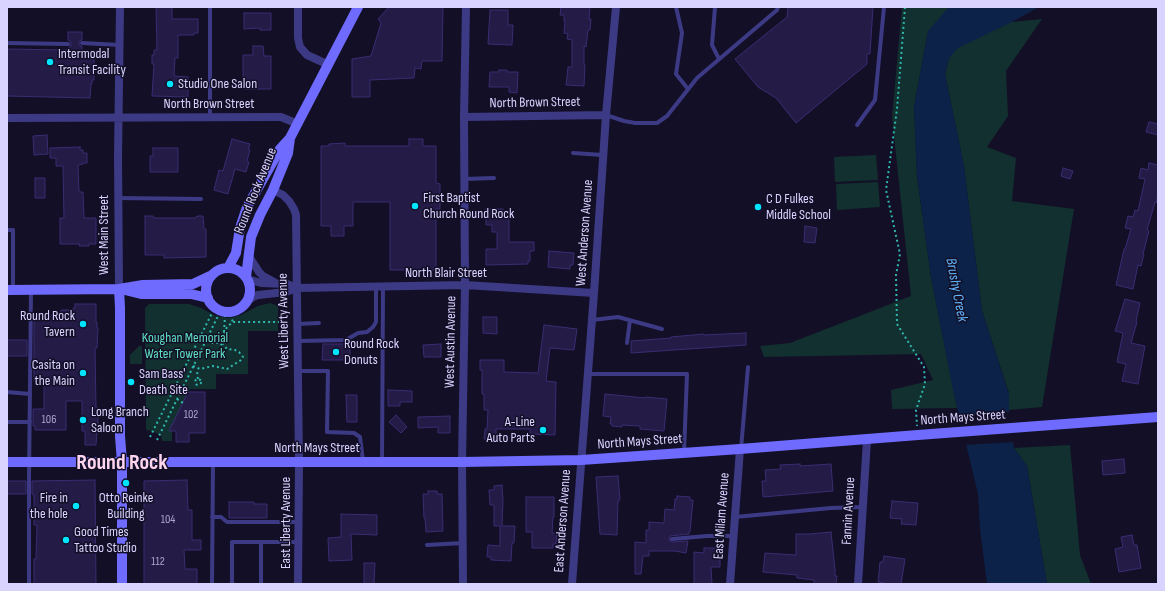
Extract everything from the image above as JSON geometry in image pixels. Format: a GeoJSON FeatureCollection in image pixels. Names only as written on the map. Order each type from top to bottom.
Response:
{"type":"FeatureCollection","features":[{"type":"Feature","properties":{"kind":"street","name":"West Main Street"},"geometry":{"type":"LineString","coordinates":[[120,7],[118,198],[120,436],[122,462],[122,584]]}},
{"type":"Feature","properties":{"kind":"street"},"geometry":{"type":"LineString","coordinates":[[298,7],[298,38],[300,47],[307,55],[329,65]]}},
{"type":"Feature","properties":{"kind":"street","name":"Round Rock Avenue"},"geometry":{"type":"LineString","coordinates":[[228,268],[236,252],[240,228],[247,207],[280,149],[290,138],[298,124],[358,7]]}},
{"type":"Feature","properties":{"kind":"street","name":"West Austin Avenue"},"geometry":{"type":"LineString","coordinates":[[463,584],[462,462],[465,285],[464,117],[466,7]]}},
{"type":"Feature","properties":{"kind":"street","name":"West Anderson Avenue"},"geometry":{"type":"LineString","coordinates":[[581,460],[606,115],[616,7]]}},
{"type":"Feature","properties":{"kind":"street","name":"North Brown Street"},"geometry":{"type":"LineString","coordinates":[[464,117],[606,115]]}},
{"type":"Feature","properties":{"kind":"street","name":"North Brown Street"},"geometry":{"type":"LineString","coordinates":[[7,118],[210,116],[281,117],[298,124]]}},
{"type":"Feature","properties":{"kind":"street","name":"Round Rock Avenue"},"geometry":{"type":"LineString","coordinates":[[246,278],[251,237],[288,153],[290,138]]}},
{"type":"Feature","properties":{"kind":"street","name":"West Liberty Avenue"},"geometry":{"type":"LineString","coordinates":[[273,190],[283,195],[289,201],[296,215],[299,462]]}},
{"type":"Feature","properties":{"kind":"street"},"geometry":{"type":"LineString","coordinates":[[248,255],[255,267],[263,276],[277,284]]}},
{"type":"Feature","properties":{"kind":"street"},"geometry":{"type":"LineString","coordinates":[[10,290],[119,289],[143,285],[193,284],[210,276],[216,271],[223,268],[228,268],[237,270],[246,278],[250,289],[245,303],[232,311],[217,309],[208,298],[206,290],[210,276]]}},
{"type":"Feature","properties":{"kind":"street","name":"North Blair Street"},"geometry":{"type":"LineString","coordinates":[[246,278],[261,283],[287,284],[297,288]]}},
{"type":"Feature","properties":{"kind":"street","name":"North Blair Street"},"geometry":{"type":"LineString","coordinates":[[245,303],[258,295],[286,292],[297,288],[465,285],[594,293]]}},
{"type":"Feature","properties":{"kind":"street"},"geometry":{"type":"LineString","coordinates":[[119,289],[141,294],[192,294],[208,298]]}},
{"type":"Feature","properties":{"kind":"street","name":"North Mays Street"},"geometry":{"type":"LineString","coordinates":[[7,462],[462,462],[581,460],[1158,418]]}},
{"type":"Feature","properties":{"kind":"street","name":"Fannin Avenue"},"geometry":{"type":"LineString","coordinates":[[858,584],[867,440]]}},
{"type":"Feature","properties":{"kind":"street","name":"East Milam Avenue"},"geometry":{"type":"LineString","coordinates":[[730,584],[740,449]]}},
{"type":"Feature","properties":{"kind":"street","name":"East Anderson Avenue"},"geometry":{"type":"LineString","coordinates":[[572,584],[581,460]]}},
{"type":"Feature","properties":{"kind":"street","name":"East Liberty Avenue"},"geometry":{"type":"LineString","coordinates":[[298,584],[299,462]]}},
{"type":"Feature","properties":{"kind":"lane"},"geometry":{"type":"LineString","coordinates":[[210,7],[210,116]]}},
{"type":"Feature","properties":{"kind":"lane"},"geometry":{"type":"LineString","coordinates":[[676,7],[682,33],[676,74],[688,89]]}},
{"type":"Feature","properties":{"kind":"lane"},"geometry":{"type":"LineString","coordinates":[[715,7],[712,45],[719,59]]}},
{"type":"Feature","properties":{"kind":"lane"},"geometry":{"type":"LineString","coordinates":[[606,115],[635,123],[657,123],[667,116],[697,78],[777,10],[778,7]]}},
{"type":"Feature","properties":{"kind":"lane"},"geometry":{"type":"LineString","coordinates":[[858,125],[875,100],[884,7]]}},
{"type":"Feature","properties":{"kind":"lane"},"geometry":{"type":"LineString","coordinates":[[7,43],[68,44]]}},
{"type":"Feature","properties":{"kind":"lane"},"geometry":{"type":"LineString","coordinates":[[82,43],[120,44]]}},
{"type":"Feature","properties":{"kind":"lane"},"geometry":{"type":"LineString","coordinates":[[573,153],[604,155]]}},
{"type":"Feature","properties":{"kind":"lane"},"geometry":{"type":"LineString","coordinates":[[464,179],[494,178]]}},
{"type":"Feature","properties":{"kind":"lane"},"geometry":{"type":"LineString","coordinates":[[118,198],[201,199]]}},
{"type":"Feature","properties":{"kind":"lane"},"geometry":{"type":"LineString","coordinates":[[7,230],[13,230],[10,290]]}},
{"type":"Feature","properties":{"kind":"lane"},"geometry":{"type":"LineString","coordinates":[[297,342],[346,340],[358,333],[367,332],[376,322],[379,287]]}},
{"type":"Feature","properties":{"kind":"lane"},"geometry":{"type":"LineString","coordinates":[[379,287],[382,462]]}},
{"type":"Feature","properties":{"kind":"lane"},"geometry":{"type":"LineString","coordinates":[[29,584],[31,289]]}},
{"type":"Feature","properties":{"kind":"lane"},"geometry":{"type":"LineString","coordinates":[[592,320],[618,317],[662,329]]}},
{"type":"Feature","properties":{"kind":"lane"},"geometry":{"type":"LineString","coordinates":[[627,343],[630,320]]}},
{"type":"Feature","properties":{"kind":"lane"},"geometry":{"type":"LineString","coordinates":[[297,324],[318,323]]}},
{"type":"Feature","properties":{"kind":"lane"},"geometry":{"type":"LineString","coordinates":[[740,449],[748,367]]}},
{"type":"Feature","properties":{"kind":"lane"},"geometry":{"type":"LineString","coordinates":[[297,371],[328,371],[327,432],[354,432],[360,438],[363,461]]}},
{"type":"Feature","properties":{"kind":"lane"},"geometry":{"type":"LineString","coordinates":[[588,374],[687,374],[684,453]]}},
{"type":"Feature","properties":{"kind":"lane"},"geometry":{"type":"LineString","coordinates":[[7,392],[30,394]]}},
{"type":"Feature","properties":{"kind":"lane"},"geometry":{"type":"LineString","coordinates":[[7,422],[30,422]]}},
{"type":"Feature","properties":{"kind":"lane"},"geometry":{"type":"LineString","coordinates":[[212,584],[213,462]]}},
{"type":"Feature","properties":{"kind":"lane"},"geometry":{"type":"LineString","coordinates":[[735,517],[831,508],[862,507]]}},
{"type":"Feature","properties":{"kind":"lane"},"geometry":{"type":"LineString","coordinates":[[212,517],[221,517],[227,522],[299,522]]}},
{"type":"Feature","properties":{"kind":"lane"},"geometry":{"type":"LineString","coordinates":[[672,539],[707,536],[734,536]]}},
{"type":"Feature","properties":{"kind":"lane"},"geometry":{"type":"LineString","coordinates":[[232,584],[232,542],[299,542]]}},
{"type":"Feature","properties":{"kind":"lane"},"geometry":{"type":"LineString","coordinates":[[261,542],[261,584]]}},
{"type":"Feature","properties":{"kind":"lane"},"geometry":{"type":"LineString","coordinates":[[427,545],[463,543]]}},
{"type":"Feature","properties":{"kind":"path"},"geometry":{"type":"LineString","coordinates":[[905,7],[897,109],[886,190],[900,254],[896,275],[897,324],[924,367],[925,384],[916,410],[918,435]]}},
{"type":"Feature","properties":{"kind":"path"},"geometry":{"type":"LineString","coordinates":[[150,437],[213,310]]}},
{"type":"Feature","properties":{"kind":"path"},"geometry":{"type":"LineString","coordinates":[[157,440],[219,314]]}},
{"type":"Feature","properties":{"kind":"path"},"geometry":{"type":"LineString","coordinates":[[223,344],[225,341],[223,337],[225,315]]}},
{"type":"Feature","properties":{"kind":"path"},"geometry":{"type":"LineString","coordinates":[[230,315],[233,322]]}},
{"type":"Feature","properties":{"kind":"path"},"geometry":{"type":"LineString","coordinates":[[219,342],[227,327],[233,322],[279,322]]}},
{"type":"Feature","properties":{"kind":"path"},"geometry":{"type":"LineString","coordinates":[[193,366],[198,369],[215,366],[228,369],[233,364],[241,360],[242,357],[238,351],[225,348],[223,344],[219,342],[213,343],[206,339]]}},
{"type":"Feature","properties":{"kind":"path"},"geometry":{"type":"LineString","coordinates":[[198,369],[198,379]]}},
{"type":"Feature","properties":{"kind":"path"},"geometry":{"type":"LineString","coordinates":[[177,399],[183,402]]}},
{"type":"Feature","properties":{"kind":"green space"},"geometry":{"type":"Polygon","coordinates":[[[902,7],[991,7],[1012,22],[1042,19],[1006,71],[1008,116],[987,147],[1016,158],[1012,201],[1074,209],[1042,407],[1009,410],[1009,393],[982,311],[964,166],[945,74],[949,58],[928,31],[914,107],[917,176],[931,277],[957,408],[892,409],[891,390],[933,380],[921,354],[764,357],[760,346],[790,343],[911,296],[892,117],[902,7]]]}},
{"type":"Feature","properties":{"kind":"green space"},"geometry":{"type":"Polygon","coordinates":[[[876,155],[878,180],[835,182],[834,157],[876,155]]]}},
{"type":"Feature","properties":{"kind":"green space"},"geometry":{"type":"Polygon","coordinates":[[[878,182],[880,207],[837,210],[836,184],[878,182]]]}},
{"type":"Feature","properties":{"kind":"green space","name":"Koughan Memorial Water Tower Park"},"geometry":{"type":"Polygon","coordinates":[[[270,303],[278,306],[278,331],[248,331],[248,374],[216,374],[216,389],[190,389],[172,426],[172,441],[162,441],[161,435],[146,430],[145,308],[149,304],[189,304],[201,308],[216,316],[230,318],[241,315],[258,306],[270,303]]]}},
{"type":"Feature","properties":{"kind":"green space"},"geometry":{"type":"Polygon","coordinates":[[[139,346],[142,346],[142,364],[130,364],[130,355],[139,346]]]}},
{"type":"Feature","properties":{"kind":"green space"},"geometry":{"type":"Polygon","coordinates":[[[1070,445],[1080,555],[1091,584],[1047,584],[1027,466],[1014,448],[1070,445]]]}},
{"type":"Feature","properties":{"kind":"water","name":"Brushy Creek"},"geometry":{"type":"Polygon","coordinates":[[[949,7],[1039,7],[958,48],[949,58],[945,74],[964,166],[982,311],[1009,394],[1009,410],[1014,448],[1027,466],[1047,584],[987,584],[980,529],[978,494],[953,390],[931,277],[917,176],[914,107],[928,31],[949,7]]]}},
{"type":"Feature","properties":{"kind":"pier"},"geometry":{"type":"Polygon","coordinates":[[[1011,412],[1015,442],[964,445],[957,414],[961,414],[962,416],[1011,412]]]}},
{"type":"Feature","properties":{"kind":"building"},"geometry":{"type":"Polygon","coordinates":[[[156,7],[172,7],[172,19],[198,19],[198,33],[194,33],[194,35],[178,35],[178,58],[175,58],[174,76],[188,77],[188,97],[152,96],[154,64],[152,64],[152,55],[154,55],[154,50],[157,50],[156,7]]]}},
{"type":"Feature","properties":{"kind":"building"},"geometry":{"type":"Polygon","coordinates":[[[389,7],[443,7],[442,61],[422,61],[421,69],[415,68],[414,78],[370,80],[370,97],[352,97],[352,59],[371,56],[381,23],[378,19],[389,7]]]}},
{"type":"Feature","properties":{"kind":"building"},"geometry":{"type":"Polygon","coordinates":[[[561,7],[590,7],[590,30],[588,30],[586,47],[584,46],[584,86],[566,85],[568,67],[572,67],[572,40],[567,39],[568,34],[564,33],[565,21],[564,15],[560,15],[561,7]]]}},
{"type":"Feature","properties":{"kind":"building"},"geometry":{"type":"Polygon","coordinates":[[[788,7],[873,7],[870,54],[867,54],[867,64],[796,123],[776,98],[758,87],[735,59],[787,17],[788,7]]]}},
{"type":"Feature","properties":{"kind":"building"},"geometry":{"type":"Polygon","coordinates":[[[490,10],[508,10],[508,25],[513,25],[512,45],[488,44],[490,10]]]}},
{"type":"Feature","properties":{"kind":"building"},"geometry":{"type":"Polygon","coordinates":[[[244,13],[271,13],[271,30],[260,30],[260,28],[244,29],[244,13]]]}},
{"type":"Feature","properties":{"kind":"building","name":"Intermodal Transit Facility"},"geometry":{"type":"Polygon","coordinates":[[[68,32],[82,32],[82,40],[79,41],[79,43],[80,46],[82,46],[82,51],[92,52],[92,55],[94,55],[94,80],[92,80],[91,84],[90,98],[7,96],[7,49],[68,50],[71,42],[68,40],[68,32]]]}},
{"type":"Feature","properties":{"kind":"building"},"geometry":{"type":"Polygon","coordinates":[[[253,46],[263,46],[264,56],[271,56],[271,89],[243,89],[243,55],[253,55],[253,46]]]}},
{"type":"Feature","properties":{"kind":"building"},"geometry":{"type":"Polygon","coordinates":[[[499,70],[518,72],[517,93],[509,92],[509,87],[489,87],[490,72],[499,72],[499,70]]]}},
{"type":"Feature","properties":{"kind":"building"},"geometry":{"type":"Polygon","coordinates":[[[1149,122],[1158,124],[1158,135],[1146,132],[1149,122]]]}},
{"type":"Feature","properties":{"kind":"building"},"geometry":{"type":"Polygon","coordinates":[[[47,135],[48,154],[34,155],[33,136],[47,135]]]}},
{"type":"Feature","properties":{"kind":"building"},"geometry":{"type":"Polygon","coordinates":[[[232,139],[250,144],[248,150],[250,150],[246,172],[235,169],[228,194],[214,190],[219,170],[223,171],[232,139]]]}},
{"type":"Feature","properties":{"kind":"building","name":"First Baptist Church Round Rock"},"geometry":{"type":"Polygon","coordinates":[[[409,139],[423,139],[423,146],[436,146],[436,183],[440,184],[440,209],[436,209],[436,270],[390,270],[390,202],[353,202],[353,226],[344,226],[344,236],[331,236],[331,226],[321,226],[321,146],[345,143],[345,146],[409,146],[409,139]]]}},
{"type":"Feature","properties":{"kind":"building"},"geometry":{"type":"Polygon","coordinates":[[[80,147],[80,150],[83,150],[83,153],[87,153],[87,163],[78,165],[79,192],[83,192],[84,218],[96,218],[96,244],[89,244],[89,246],[79,246],[80,244],[60,244],[60,218],[64,218],[63,166],[56,166],[56,158],[50,158],[50,148],[80,147]]]}},
{"type":"Feature","properties":{"kind":"building"},"geometry":{"type":"Polygon","coordinates":[[[153,148],[178,148],[178,172],[150,172],[150,156],[153,156],[153,148]]]}},
{"type":"Feature","properties":{"kind":"building"},"geometry":{"type":"Polygon","coordinates":[[[1149,163],[1158,165],[1158,196],[1147,230],[1149,231],[1144,254],[1141,266],[1138,265],[1133,289],[1116,285],[1124,249],[1131,229],[1125,228],[1128,216],[1133,217],[1135,210],[1138,211],[1145,179],[1139,178],[1141,168],[1148,170],[1149,163]]]}},
{"type":"Feature","properties":{"kind":"building"},"geometry":{"type":"Polygon","coordinates":[[[1063,168],[1073,171],[1070,179],[1061,176],[1063,168]]]}},
{"type":"Feature","properties":{"kind":"building"},"geometry":{"type":"Polygon","coordinates":[[[35,178],[45,178],[45,198],[35,198],[35,178]]]}},
{"type":"Feature","properties":{"kind":"building"},"geometry":{"type":"Polygon","coordinates":[[[486,209],[503,209],[503,214],[509,214],[509,242],[534,242],[534,251],[530,251],[530,261],[528,261],[528,264],[486,265],[486,249],[497,249],[497,232],[492,232],[492,225],[486,225],[486,209]]]}},
{"type":"Feature","properties":{"kind":"building"},"geometry":{"type":"Polygon","coordinates":[[[145,216],[153,216],[154,218],[195,218],[197,216],[203,216],[204,229],[206,229],[206,257],[164,258],[164,255],[145,255],[145,216]]]}},
{"type":"Feature","properties":{"kind":"building"},"geometry":{"type":"Polygon","coordinates":[[[805,226],[817,228],[815,243],[804,242],[805,226]]]}},
{"type":"Feature","properties":{"kind":"building"},"geometry":{"type":"Polygon","coordinates":[[[549,251],[574,253],[573,265],[570,265],[570,269],[548,267],[549,251]]]}},
{"type":"Feature","properties":{"kind":"building"},"geometry":{"type":"Polygon","coordinates":[[[1125,299],[1140,303],[1137,322],[1131,343],[1145,346],[1138,384],[1122,381],[1126,364],[1117,362],[1123,333],[1115,331],[1125,299]]]}},
{"type":"Feature","properties":{"kind":"building"},"geometry":{"type":"Polygon","coordinates":[[[75,304],[96,304],[96,322],[98,328],[97,348],[95,348],[98,431],[96,445],[85,445],[85,431],[82,431],[82,401],[66,401],[66,430],[35,430],[35,426],[33,426],[33,409],[44,409],[44,381],[34,381],[34,315],[61,315],[61,310],[73,310],[73,308],[75,308],[75,304]]]}},
{"type":"Feature","properties":{"kind":"building"},"geometry":{"type":"Polygon","coordinates":[[[483,317],[497,317],[497,334],[483,333],[483,317]]]}},
{"type":"Feature","properties":{"kind":"building"},"geometry":{"type":"Polygon","coordinates":[[[544,325],[577,329],[574,350],[550,348],[546,381],[556,382],[555,435],[530,434],[530,429],[496,429],[496,439],[484,439],[485,429],[487,429],[488,410],[484,410],[484,394],[482,394],[482,370],[480,370],[480,360],[504,360],[504,372],[538,373],[544,325]]]}},
{"type":"Feature","properties":{"kind":"building"},"geometry":{"type":"Polygon","coordinates":[[[746,333],[746,345],[631,353],[631,341],[704,334],[746,333]]]}},
{"type":"Feature","properties":{"kind":"building"},"geometry":{"type":"Polygon","coordinates":[[[7,340],[27,340],[27,356],[7,356],[7,340]]]}},
{"type":"Feature","properties":{"kind":"building","name":"Round Rock Donuts"},"geometry":{"type":"Polygon","coordinates":[[[323,344],[350,344],[350,360],[322,360],[323,344]]]}},
{"type":"Feature","properties":{"kind":"building"},"geometry":{"type":"Polygon","coordinates":[[[441,344],[441,357],[424,357],[423,345],[441,344]]]}},
{"type":"Feature","properties":{"kind":"building"},"geometry":{"type":"Polygon","coordinates":[[[388,390],[412,391],[412,402],[400,402],[400,406],[388,406],[388,390]]]}},
{"type":"Feature","properties":{"kind":"building"},"geometry":{"type":"Polygon","coordinates":[[[188,392],[205,392],[205,433],[189,433],[189,442],[176,442],[176,431],[169,431],[188,392]]]}},
{"type":"Feature","properties":{"kind":"building"},"geometry":{"type":"Polygon","coordinates":[[[605,394],[667,399],[664,431],[640,429],[640,426],[612,426],[612,424],[610,424],[611,417],[603,416],[605,394]]]}},
{"type":"Feature","properties":{"kind":"building"},"geometry":{"type":"Polygon","coordinates":[[[346,395],[357,395],[357,422],[347,422],[346,395]]]}},
{"type":"Feature","properties":{"kind":"building"},"geometry":{"type":"Polygon","coordinates":[[[396,415],[407,427],[401,433],[389,422],[396,415]]]}},
{"type":"Feature","properties":{"kind":"building"},"geometry":{"type":"Polygon","coordinates":[[[450,416],[450,433],[438,433],[438,427],[418,428],[418,417],[450,416]]]}},
{"type":"Feature","properties":{"kind":"building"},"geometry":{"type":"Polygon","coordinates":[[[1124,459],[1125,473],[1103,475],[1102,461],[1124,459]]]}},
{"type":"Feature","properties":{"kind":"building"},"geometry":{"type":"Polygon","coordinates":[[[800,464],[800,466],[831,464],[833,491],[763,497],[762,481],[766,481],[765,470],[781,469],[780,465],[800,464]]]}},
{"type":"Feature","properties":{"kind":"building"},"geometry":{"type":"Polygon","coordinates":[[[618,476],[620,500],[618,501],[617,535],[600,534],[596,477],[618,476]]]}},
{"type":"Feature","properties":{"kind":"building"},"geometry":{"type":"Polygon","coordinates":[[[95,480],[96,584],[34,584],[34,559],[36,559],[37,525],[34,525],[34,495],[32,494],[32,481],[95,480]]]}},
{"type":"Feature","properties":{"kind":"building"},"geometry":{"type":"Polygon","coordinates":[[[187,480],[188,510],[192,510],[192,540],[201,540],[201,550],[184,550],[185,569],[197,569],[197,584],[144,584],[144,481],[187,480]]]}},
{"type":"Feature","properties":{"kind":"building"},"geometry":{"type":"Polygon","coordinates":[[[7,481],[26,481],[26,494],[7,494],[7,481]]]}},
{"type":"Feature","properties":{"kind":"building"},"geometry":{"type":"Polygon","coordinates":[[[502,485],[502,526],[515,526],[511,561],[491,560],[491,557],[487,557],[488,545],[500,546],[500,526],[494,526],[494,505],[490,505],[489,490],[494,490],[494,486],[502,485]]]}},
{"type":"Feature","properties":{"kind":"building"},"geometry":{"type":"Polygon","coordinates":[[[428,491],[437,491],[437,494],[442,494],[443,531],[426,532],[423,494],[428,494],[428,491]]]}},
{"type":"Feature","properties":{"kind":"building"},"geometry":{"type":"Polygon","coordinates":[[[677,496],[690,497],[690,500],[693,500],[689,534],[670,536],[669,540],[672,542],[688,541],[686,553],[675,551],[649,551],[649,556],[643,556],[641,574],[635,574],[635,542],[646,543],[646,530],[649,530],[649,522],[664,523],[665,509],[674,510],[675,499],[677,499],[677,496]]]}},
{"type":"Feature","properties":{"kind":"building"},"geometry":{"type":"Polygon","coordinates":[[[526,497],[554,497],[552,533],[557,533],[556,544],[553,544],[553,548],[532,548],[532,532],[526,532],[526,497]]]}},
{"type":"Feature","properties":{"kind":"building"},"geometry":{"type":"Polygon","coordinates":[[[892,501],[918,503],[916,525],[901,524],[902,519],[890,518],[892,501]]]}},
{"type":"Feature","properties":{"kind":"building"},"geometry":{"type":"Polygon","coordinates":[[[229,502],[254,502],[254,504],[267,504],[267,518],[229,518],[229,502]]]}},
{"type":"Feature","properties":{"kind":"building"},"geometry":{"type":"Polygon","coordinates":[[[341,514],[377,515],[377,535],[351,534],[352,560],[329,561],[328,538],[341,537],[341,514]]]}},
{"type":"Feature","properties":{"kind":"building"},"geometry":{"type":"Polygon","coordinates":[[[831,532],[835,576],[837,576],[836,584],[814,584],[814,580],[797,578],[797,575],[763,572],[765,553],[796,555],[796,534],[831,532]]]}},
{"type":"Feature","properties":{"kind":"building"},"geometry":{"type":"Polygon","coordinates":[[[1132,535],[1134,545],[1137,545],[1141,568],[1119,572],[1115,549],[1123,547],[1121,537],[1132,535]]]}},
{"type":"Feature","properties":{"kind":"building"},"geometry":{"type":"Polygon","coordinates":[[[704,548],[716,548],[716,557],[720,557],[720,567],[711,567],[712,584],[694,584],[694,552],[704,553],[704,548]]]}},
{"type":"Feature","properties":{"kind":"building"},"geometry":{"type":"Polygon","coordinates":[[[884,556],[905,559],[901,584],[878,582],[880,562],[883,562],[884,556]]]}},
{"type":"Feature","properties":{"kind":"building"},"geometry":{"type":"Polygon","coordinates":[[[364,563],[375,563],[374,584],[364,584],[364,563]]]}},
{"type":"Feature","properties":{"kind":"place","name":"Intermodal Transit Facility"},"geometry":{"type":"Point","coordinates":[50,62]}},
{"type":"Feature","properties":{"kind":"place","name":"Studio One Salon"},"geometry":{"type":"Point","coordinates":[170,84]}},
{"type":"Feature","properties":{"kind":"place","name":"First Baptist Church Round Rock"},"geometry":{"type":"Point","coordinates":[415,206]}},
{"type":"Feature","properties":{"kind":"place","name":"C D Fulkes Middle School"},"geometry":{"type":"Point","coordinates":[758,207]}},
{"type":"Feature","properties":{"kind":"place","name":"Round Rock Tavern"},"geometry":{"type":"Point","coordinates":[83,324]}},
{"type":"Feature","properties":{"kind":"place","name":"Round Rock Donuts"},"geometry":{"type":"Point","coordinates":[336,352]}},
{"type":"Feature","properties":{"kind":"place","name":"Casita on the Main"},"geometry":{"type":"Point","coordinates":[83,373]}},
{"type":"Feature","properties":{"kind":"place","name":"Sam Bass' Death Site"},"geometry":{"type":"Point","coordinates":[131,382]}},
{"type":"Feature","properties":{"kind":"place","name":"Long Branch Saloon"},"geometry":{"type":"Point","coordinates":[83,420]}},
{"type":"Feature","properties":{"kind":"place","name":"A-Line Auto Parts"},"geometry":{"type":"Point","coordinates":[543,430]}},
{"type":"Feature","properties":{"kind":"place","name":"Otto Reinke Building"},"geometry":{"type":"Point","coordinates":[126,483]}},
{"type":"Feature","properties":{"kind":"place","name":"Fire in the hole"},"geometry":{"type":"Point","coordinates":[76,506]}},
{"type":"Feature","properties":{"kind":"place","name":"Good Times Tattoo Studio"},"geometry":{"type":"Point","coordinates":[66,540]}},
{"type":"Feature","properties":{"kind":"district","name":"Round Rock"},"geometry":{"type":"Point","coordinates":[122,463]}}]}
